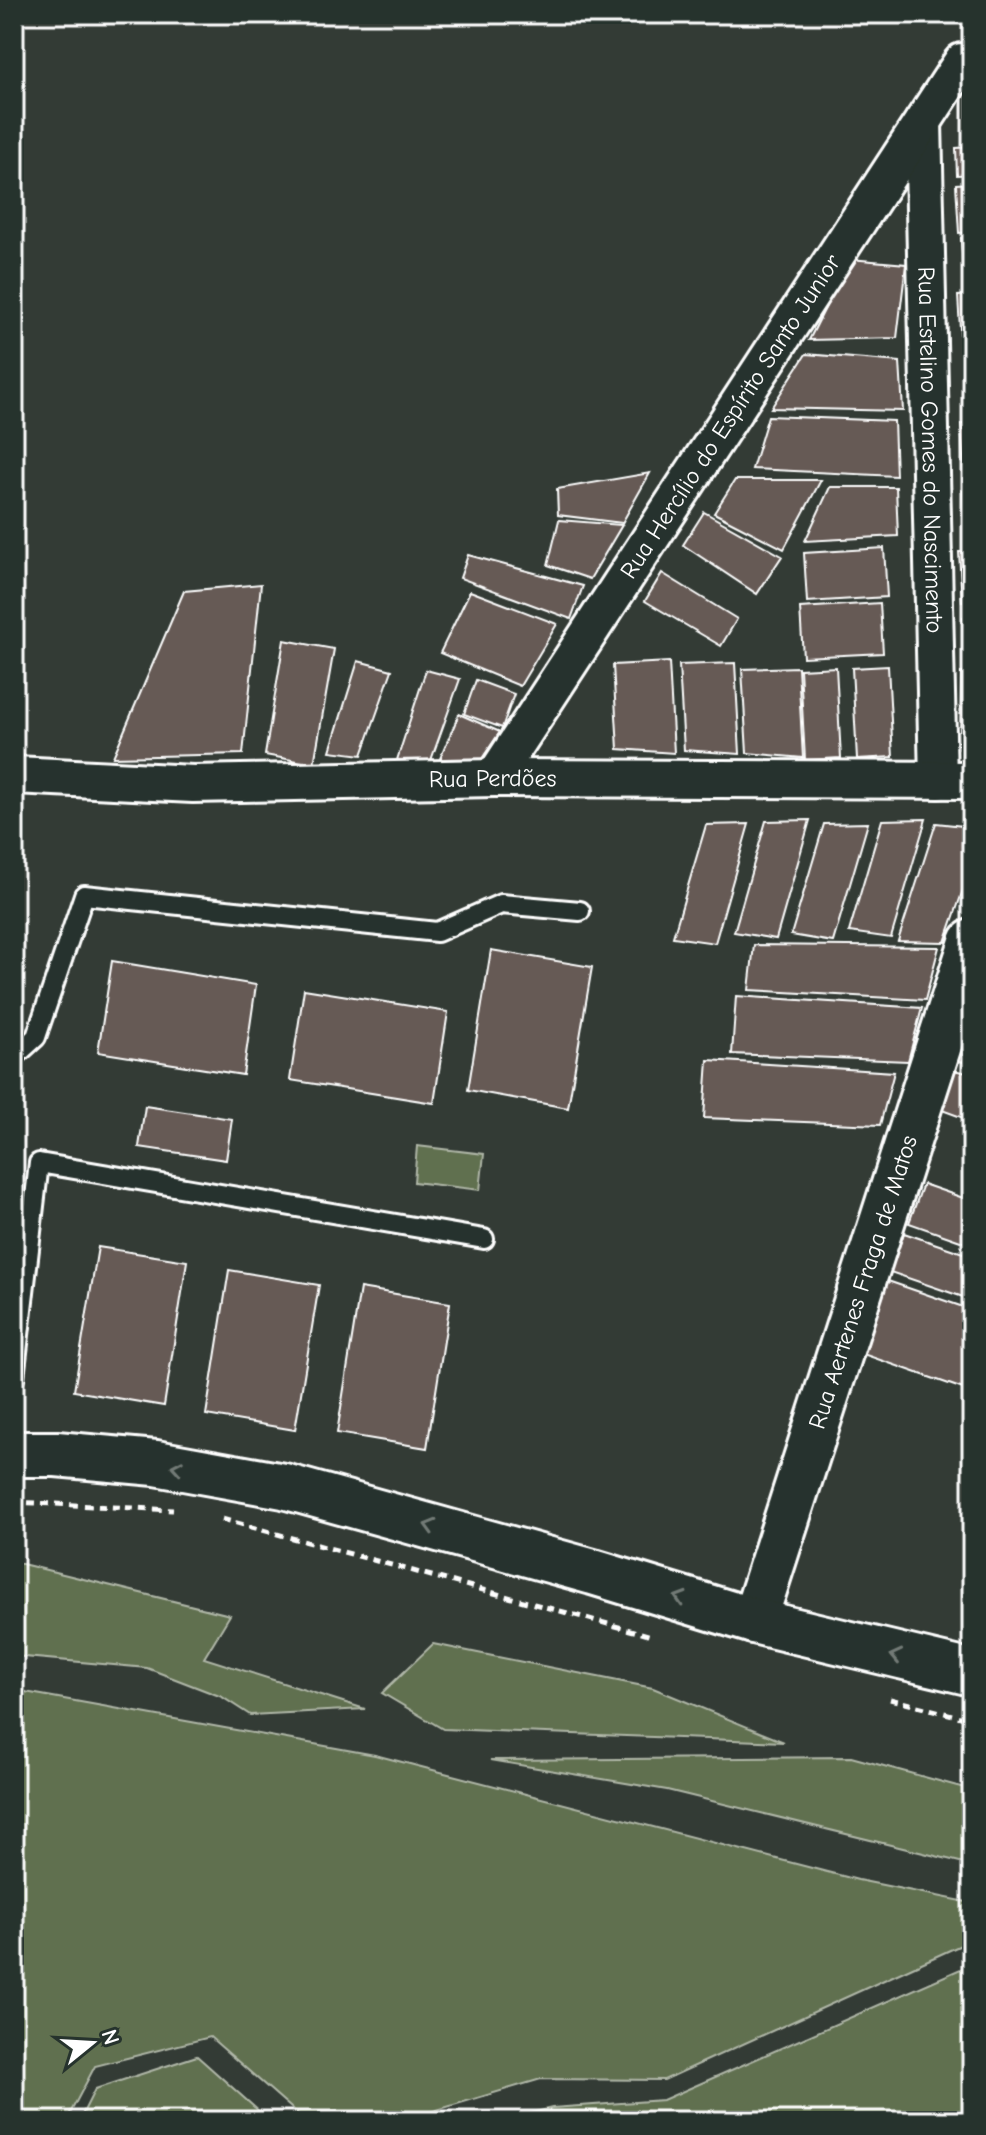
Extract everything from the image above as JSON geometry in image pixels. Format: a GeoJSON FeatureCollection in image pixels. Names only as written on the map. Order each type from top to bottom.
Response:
{"type":"FeatureCollection","features":[{"type":"Feature","properties":{"kind":"main road","name":"Rua Aertenes Fraga de Matos"},"geometry":{"type":"LineString","coordinates":[[754,1621],[972,942]]}},
{"type":"Feature","properties":{"kind":"main road"},"geometry":{"type":"LineString","coordinates":[[14,1454],[56,1454],[156,1463],[284,1486],[593,1572],[754,1621],[972,1673]]}},
{"type":"Feature","properties":{"kind":"street","name":"Rua Hercílio do Espírito Santo Junior"},"geometry":{"type":"LineString","coordinates":[[494,778],[962,62],[972,62]]}},
{"type":"Feature","properties":{"kind":"street","name":"Rua Estelino Gomes do Nascimento"},"geometry":{"type":"LineString","coordinates":[[923,122],[955,780]]}},
{"type":"Feature","properties":{"kind":"street","name":"Rua Perdões"},"geometry":{"type":"LineString","coordinates":[[15,775],[193,784],[494,778],[955,780]]}},
{"type":"Feature","properties":{"kind":"lane"},"geometry":{"type":"LineString","coordinates":[[14,1057],[36,1037],[84,895],[437,932],[501,904],[580,911]]}},
{"type":"Feature","properties":{"kind":"lane"},"geometry":{"type":"LineString","coordinates":[[14,1378],[39,1163],[484,1239]]}},
{"type":"Feature","properties":{"kind":"path"},"geometry":{"type":"LineString","coordinates":[[14,1502],[177,1510]]}},
{"type":"Feature","properties":{"kind":"path"},"geometry":{"type":"LineString","coordinates":[[207,1515],[658,1637]]}},
{"type":"Feature","properties":{"kind":"path"},"geometry":{"type":"LineString","coordinates":[[882,1697],[972,1720]]}},
{"type":"Feature","properties":{"kind":"green space"},"geometry":{"type":"Polygon","coordinates":[[[417,1146],[484,1154],[480,1190],[414,1182],[417,1146]]]}},
{"type":"Feature","properties":{"kind":"green space"},"geometry":{"type":"Polygon","coordinates":[[[14,1562],[230,1615],[204,1658],[365,1709],[250,1715],[222,1697],[147,1668],[14,1656],[14,1562]]]}},
{"type":"Feature","properties":{"kind":"green space"},"geometry":{"type":"Polygon","coordinates":[[[433,1644],[653,1688],[784,1742],[443,1729],[382,1693],[433,1644]]]}},
{"type":"Feature","properties":{"kind":"green space"},"geometry":{"type":"Polygon","coordinates":[[[14,1690],[375,1755],[858,1880],[972,1903],[972,1940],[664,2080],[541,2079],[400,2121],[306,2121],[210,2037],[95,2066],[66,2121],[14,2121],[14,1690]]]}},
{"type":"Feature","properties":{"kind":"green space"},"geometry":{"type":"Polygon","coordinates":[[[851,1757],[972,1790],[972,1865],[667,1790],[490,1760],[851,1757]]]}},
{"type":"Feature","properties":{"kind":"green space"},"geometry":{"type":"Polygon","coordinates":[[[972,1964],[972,2121],[498,2121],[552,2108],[663,2100],[972,1964]]]}},
{"type":"Feature","properties":{"kind":"green space"},"geometry":{"type":"Polygon","coordinates":[[[197,2056],[270,2121],[79,2121],[95,2089],[197,2056]]]}},
{"type":"Feature","properties":{"kind":"building"},"geometry":{"type":"Polygon","coordinates":[[[967,89],[972,89],[972,129],[967,128],[967,89]]]}},
{"type":"Feature","properties":{"kind":"building"},"geometry":{"type":"Polygon","coordinates":[[[972,147],[972,174],[957,175],[956,148],[972,147]]]}},
{"type":"Feature","properties":{"kind":"building"},"geometry":{"type":"Polygon","coordinates":[[[972,183],[972,232],[959,233],[956,184],[972,183]]]}},
{"type":"Feature","properties":{"kind":"building"},"geometry":{"type":"Polygon","coordinates":[[[972,237],[972,286],[964,287],[961,238],[972,237]]]}},
{"type":"Feature","properties":{"kind":"building"},"geometry":{"type":"Polygon","coordinates":[[[850,259],[906,264],[897,338],[809,340],[850,259]]]}},
{"type":"Feature","properties":{"kind":"building"},"geometry":{"type":"Polygon","coordinates":[[[972,295],[972,344],[961,345],[958,296],[972,295]]]}},
{"type":"Feature","properties":{"kind":"building"},"geometry":{"type":"Polygon","coordinates":[[[806,354],[900,362],[903,411],[771,408],[806,354]]]}},
{"type":"Feature","properties":{"kind":"building"},"geometry":{"type":"Polygon","coordinates":[[[962,362],[972,362],[972,411],[965,411],[962,362]]]}},
{"type":"Feature","properties":{"kind":"building"},"geometry":{"type":"Polygon","coordinates":[[[768,416],[894,421],[896,476],[752,469],[768,416]]]}},
{"type":"Feature","properties":{"kind":"building"},"geometry":{"type":"Polygon","coordinates":[[[961,424],[972,424],[972,473],[964,473],[961,424]]]}},
{"type":"Feature","properties":{"kind":"building"},"geometry":{"type":"Polygon","coordinates":[[[650,473],[622,523],[558,515],[557,489],[650,473]]]}},
{"type":"Feature","properties":{"kind":"building"},"geometry":{"type":"Polygon","coordinates":[[[735,480],[821,480],[784,549],[714,513],[735,480]]]}},
{"type":"Feature","properties":{"kind":"building"},"geometry":{"type":"Polygon","coordinates":[[[830,487],[896,487],[898,536],[805,541],[830,487]]]}},
{"type":"Feature","properties":{"kind":"building"},"geometry":{"type":"Polygon","coordinates":[[[972,490],[972,539],[966,540],[963,491],[972,490]]]}},
{"type":"Feature","properties":{"kind":"building"},"geometry":{"type":"Polygon","coordinates":[[[704,512],[782,556],[757,594],[683,545],[704,512]]]}},
{"type":"Feature","properties":{"kind":"building"},"geometry":{"type":"Polygon","coordinates":[[[559,520],[622,525],[590,579],[548,565],[559,520]]]}},
{"type":"Feature","properties":{"kind":"building"},"geometry":{"type":"Polygon","coordinates":[[[884,548],[887,597],[807,602],[804,553],[884,548]]]}},
{"type":"Feature","properties":{"kind":"building"},"geometry":{"type":"Polygon","coordinates":[[[959,552],[972,552],[972,601],[962,601],[959,552]]]}},
{"type":"Feature","properties":{"kind":"building"},"geometry":{"type":"Polygon","coordinates":[[[468,555],[583,586],[571,619],[460,578],[468,555]]]}},
{"type":"Feature","properties":{"kind":"building"},"geometry":{"type":"Polygon","coordinates":[[[662,573],[737,619],[721,646],[645,601],[662,573]]]}},
{"type":"Feature","properties":{"kind":"building"},"geometry":{"type":"Polygon","coordinates":[[[261,584],[243,754],[113,757],[184,591],[261,584]]]}},
{"type":"Feature","properties":{"kind":"building"},"geometry":{"type":"Polygon","coordinates":[[[470,591],[557,624],[520,686],[440,653],[470,591]]]}},
{"type":"Feature","properties":{"kind":"building"},"geometry":{"type":"Polygon","coordinates":[[[880,603],[883,653],[803,657],[800,608],[880,603]]]}},
{"type":"Feature","properties":{"kind":"building"},"geometry":{"type":"Polygon","coordinates":[[[972,616],[972,665],[966,666],[963,617],[972,616]]]}},
{"type":"Feature","properties":{"kind":"building"},"geometry":{"type":"Polygon","coordinates":[[[284,640],[334,649],[314,764],[265,755],[284,640]]]}},
{"type":"Feature","properties":{"kind":"building"},"geometry":{"type":"Polygon","coordinates":[[[358,661],[392,670],[362,755],[330,751],[358,661]]]}},
{"type":"Feature","properties":{"kind":"building"},"geometry":{"type":"Polygon","coordinates":[[[669,662],[674,753],[618,749],[613,665],[669,662]]]}},
{"type":"Feature","properties":{"kind":"building"},"geometry":{"type":"Polygon","coordinates":[[[735,663],[740,754],[684,750],[679,665],[735,663]]]}},
{"type":"Feature","properties":{"kind":"building"},"geometry":{"type":"Polygon","coordinates":[[[888,666],[893,757],[857,759],[852,668],[888,666]]]}},
{"type":"Feature","properties":{"kind":"building"},"geometry":{"type":"Polygon","coordinates":[[[798,667],[803,758],[747,753],[742,669],[798,667]]]}},
{"type":"Feature","properties":{"kind":"building"},"geometry":{"type":"Polygon","coordinates":[[[836,667],[841,758],[805,760],[800,669],[836,667]]]}},
{"type":"Feature","properties":{"kind":"building"},"geometry":{"type":"Polygon","coordinates":[[[426,670],[460,679],[430,763],[397,760],[426,670]]]}},
{"type":"Feature","properties":{"kind":"building"},"geometry":{"type":"Polygon","coordinates":[[[961,673],[972,673],[972,749],[960,749],[961,673]]]}},
{"type":"Feature","properties":{"kind":"building"},"geometry":{"type":"Polygon","coordinates":[[[476,680],[514,694],[502,728],[464,714],[476,680]]]}},
{"type":"Feature","properties":{"kind":"building"},"geometry":{"type":"Polygon","coordinates":[[[459,714],[500,732],[477,766],[439,761],[459,714]]]}},
{"type":"Feature","properties":{"kind":"building"},"geometry":{"type":"Polygon","coordinates":[[[926,819],[891,938],[849,932],[882,820],[926,819]]]}},
{"type":"Feature","properties":{"kind":"building"},"geometry":{"type":"Polygon","coordinates":[[[810,820],[776,939],[734,932],[766,821],[810,820]]]}},
{"type":"Feature","properties":{"kind":"building"},"geometry":{"type":"Polygon","coordinates":[[[868,823],[833,942],[791,935],[824,824],[868,823]]]}},
{"type":"Feature","properties":{"kind":"building"},"geometry":{"type":"Polygon","coordinates":[[[936,823],[972,827],[972,864],[945,942],[898,941],[936,823]]]}},
{"type":"Feature","properties":{"kind":"building"},"geometry":{"type":"Polygon","coordinates":[[[749,824],[715,943],[673,937],[706,825],[749,824]]]}},
{"type":"Feature","properties":{"kind":"building"},"geometry":{"type":"Polygon","coordinates":[[[754,945],[939,947],[925,1000],[749,990],[754,945]]]}},
{"type":"Feature","properties":{"kind":"building"},"geometry":{"type":"Polygon","coordinates":[[[491,950],[592,967],[568,1108],[468,1090],[491,950]]]}},
{"type":"Feature","properties":{"kind":"building"},"geometry":{"type":"Polygon","coordinates":[[[112,961],[256,985],[243,1075],[98,1052],[112,961]]]}},
{"type":"Feature","properties":{"kind":"building"},"geometry":{"type":"Polygon","coordinates":[[[304,989],[448,1012],[434,1103],[290,1080],[304,989]]]}},
{"type":"Feature","properties":{"kind":"building"},"geometry":{"type":"Polygon","coordinates":[[[736,996],[922,1008],[908,1061],[732,1054],[736,996]]]}},
{"type":"Feature","properties":{"kind":"building"},"geometry":{"type":"Polygon","coordinates":[[[964,1033],[972,1035],[972,1064],[955,1060],[964,1033]]]}},
{"type":"Feature","properties":{"kind":"building"},"geometry":{"type":"Polygon","coordinates":[[[708,1060],[894,1072],[880,1125],[704,1118],[708,1060]]]}},
{"type":"Feature","properties":{"kind":"building"},"geometry":{"type":"Polygon","coordinates":[[[953,1070],[972,1074],[972,1121],[939,1109],[953,1070]]]}},
{"type":"Feature","properties":{"kind":"building"},"geometry":{"type":"Polygon","coordinates":[[[145,1106],[232,1119],[226,1160],[139,1147],[145,1106]]]}},
{"type":"Feature","properties":{"kind":"building"},"geometry":{"type":"Polygon","coordinates":[[[923,1184],[972,1201],[972,1245],[909,1223],[923,1184]]]}},
{"type":"Feature","properties":{"kind":"building"},"geometry":{"type":"Polygon","coordinates":[[[904,1233],[972,1256],[972,1300],[890,1272],[904,1233]]]}},
{"type":"Feature","properties":{"kind":"building"},"geometry":{"type":"Polygon","coordinates":[[[98,1247],[187,1261],[164,1406],[74,1391],[98,1247]]]}},
{"type":"Feature","properties":{"kind":"building"},"geometry":{"type":"Polygon","coordinates":[[[229,1270],[319,1285],[295,1430],[206,1415],[229,1270]]]}},
{"type":"Feature","properties":{"kind":"building"},"geometry":{"type":"Polygon","coordinates":[[[882,1279],[972,1310],[972,1392],[857,1352],[882,1279]]]}},
{"type":"Feature","properties":{"kind":"building"},"geometry":{"type":"Polygon","coordinates":[[[360,1288],[450,1303],[427,1448],[337,1433],[360,1288]]]}}]}
